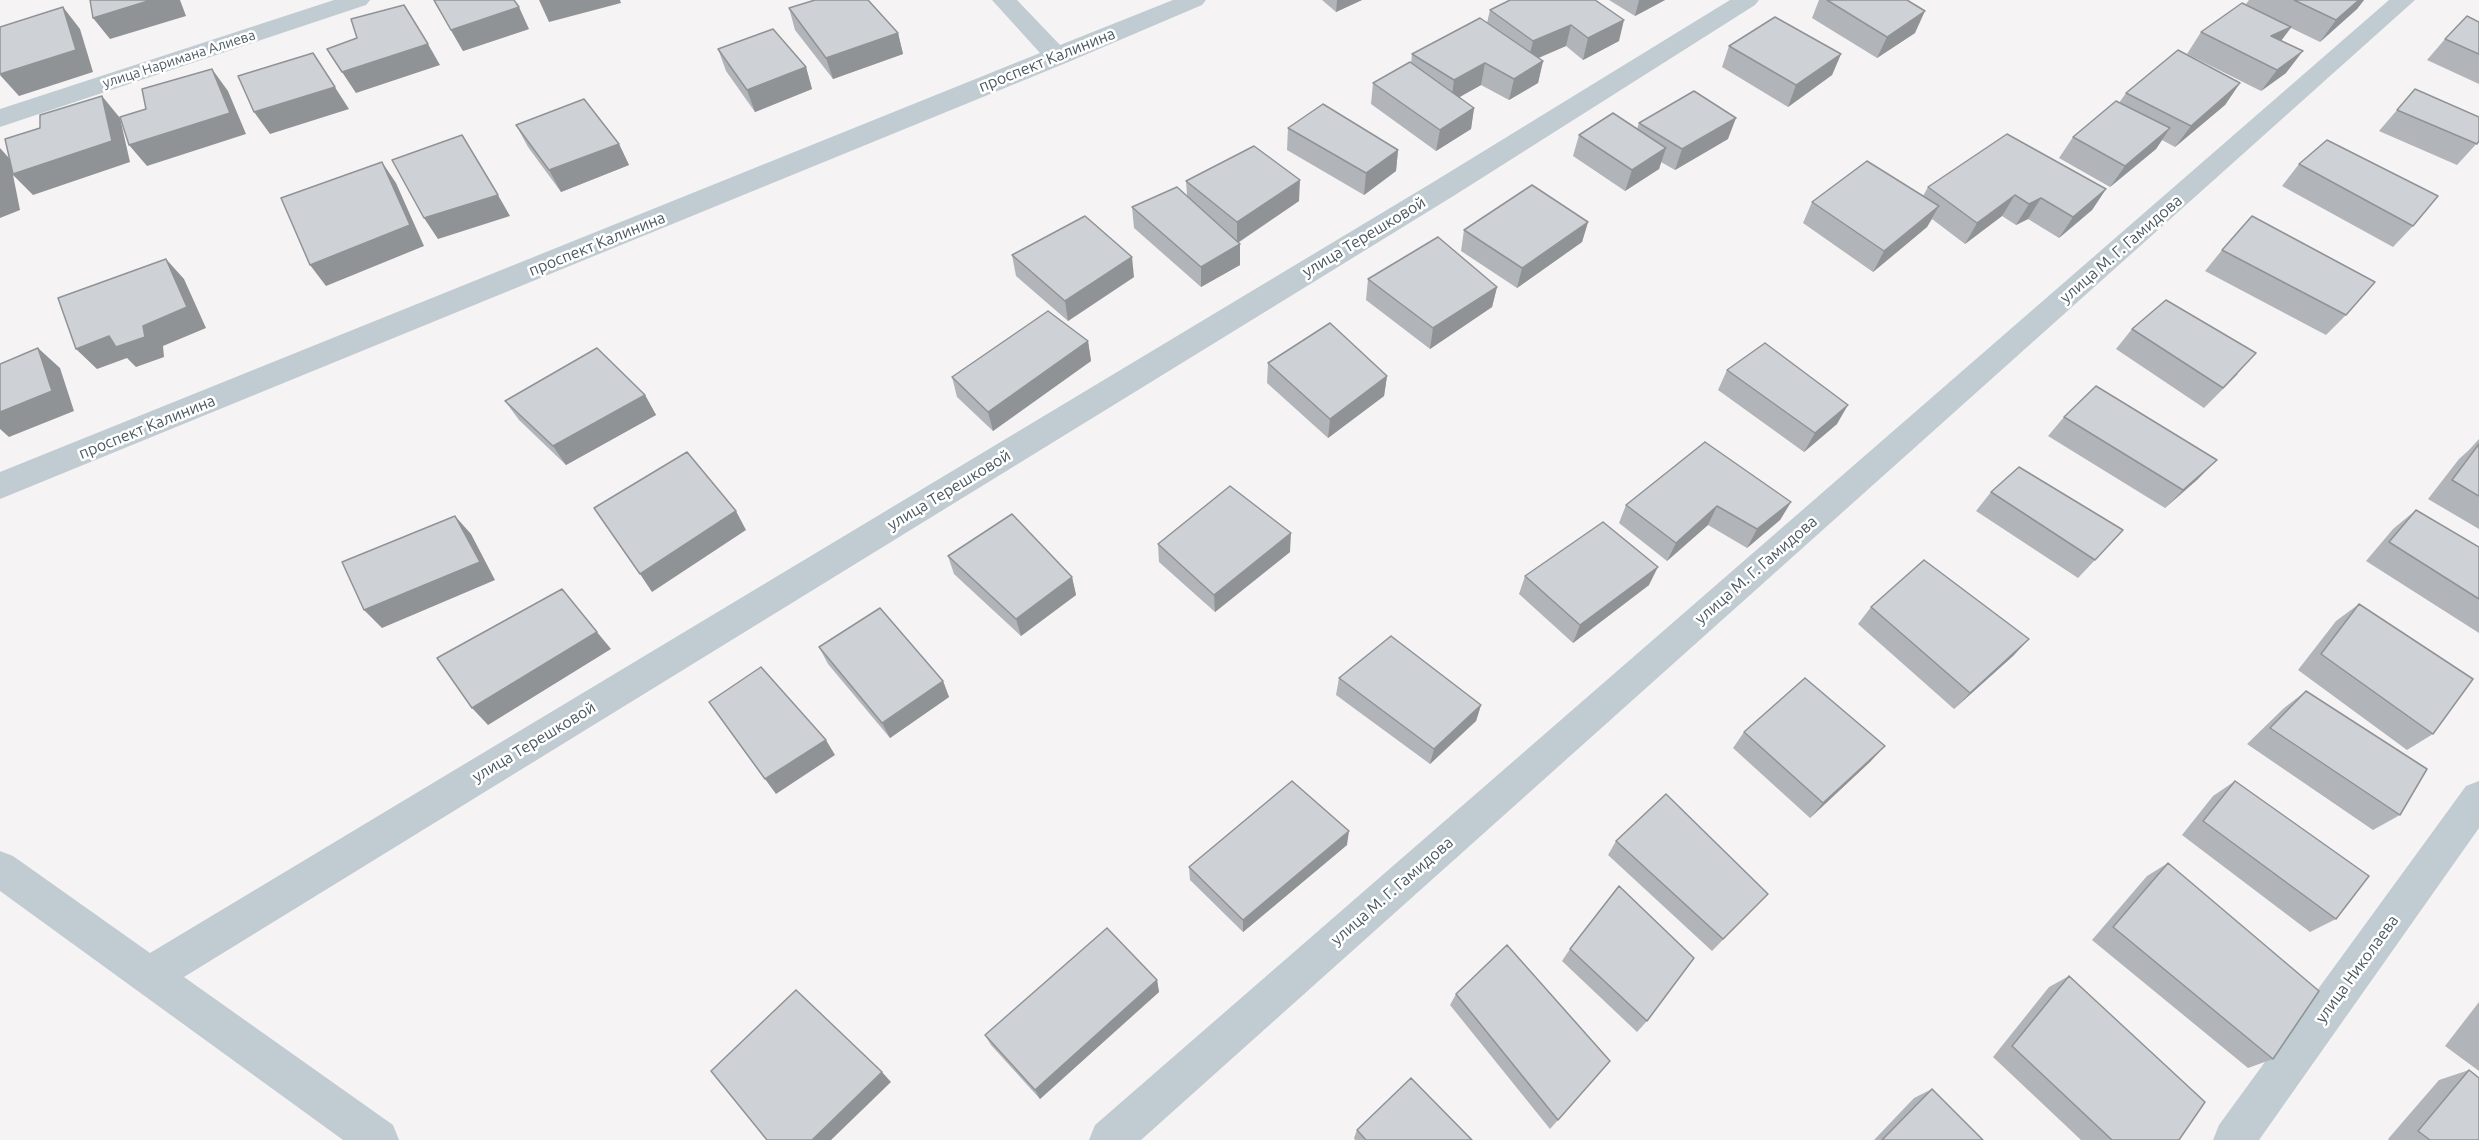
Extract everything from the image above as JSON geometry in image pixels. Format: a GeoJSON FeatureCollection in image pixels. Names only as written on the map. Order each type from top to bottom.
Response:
{"type":"FeatureCollection","features":[{"type":"Feature","properties":{"kind":"street","name":"улица Наримана Алиева"},"geometry":{"type":"LineString","coordinates":[[0,118],[358,0]]}},
{"type":"Feature","properties":{"kind":"street"},"geometry":{"type":"LineString","coordinates":[[1004,0],[1057,57]]}},
{"type":"Feature","properties":{"kind":"street","name":"проспект Калинина"},"geometry":{"type":"LineString","coordinates":[[0,486],[1194,0]]}},
{"type":"Feature","properties":{"kind":"street","name":"улица Терешковой"},"geometry":{"type":"LineString","coordinates":[[149,976],[1445,188],[1747,0]]}},
{"type":"Feature","properties":{"kind":"street","name":"улица М. Г. Гамидова"},"geometry":{"type":"LineString","coordinates":[[1110,1140],[2403,0]]}},
{"type":"Feature","properties":{"kind":"street","name":"улица Николаева"},"geometry":{"type":"LineString","coordinates":[[2234,1140],[2479,798]]}},
{"type":"Feature","properties":{"kind":"street"},"geometry":{"type":"LineString","coordinates":[[0,869],[378,1140]]}},
{"type":"Feature","properties":{"kind":"building"},"geometry":{"type":"Polygon","coordinates":[[[90,0],[151,0],[93,18],[90,0]]]}},
{"type":"Feature","properties":{"kind":"building"},"geometry":{"type":"Polygon","coordinates":[[[434,0],[514,0],[519,7],[451,30],[434,0]]]}},
{"type":"Feature","properties":{"kind":"building"},"geometry":{"type":"Polygon","coordinates":[[[815,0],[868,0],[898,33],[826,58],[789,8],[815,0]]]}},
{"type":"Feature","properties":{"kind":"building"},"geometry":{"type":"Polygon","coordinates":[[[1510,0],[1595,0],[1624,20],[1588,38],[1571,25],[1533,41],[1490,10],[1510,0]]]}},
{"type":"Feature","properties":{"kind":"building"},"geometry":{"type":"Polygon","coordinates":[[[1827,0],[1907,0],[1925,11],[1887,37],[1827,0]]]}},
{"type":"Feature","properties":{"kind":"building"},"geometry":{"type":"Polygon","coordinates":[[[2294,0],[2359,0],[2336,20],[2294,0]]]}},
{"type":"Feature","properties":{"kind":"building"},"geometry":{"type":"Polygon","coordinates":[[[2242,3],[2291,27],[2271,36],[2303,51],[2277,70],[2201,32],[2242,3]]]}},
{"type":"Feature","properties":{"kind":"building"},"geometry":{"type":"Polygon","coordinates":[[[404,5],[428,44],[342,72],[327,49],[357,38],[351,19],[404,5]]]}},
{"type":"Feature","properties":{"kind":"building"},"geometry":{"type":"Polygon","coordinates":[[[63,7],[76,50],[0,74],[0,27],[63,7]]]}},
{"type":"Feature","properties":{"kind":"building"},"geometry":{"type":"Polygon","coordinates":[[[2467,16],[2479,22],[2479,54],[2445,39],[2467,16]]]}},
{"type":"Feature","properties":{"kind":"building"},"geometry":{"type":"Polygon","coordinates":[[[1775,17],[1841,54],[1796,85],[1729,46],[1775,17]]]}},
{"type":"Feature","properties":{"kind":"building"},"geometry":{"type":"Polygon","coordinates":[[[1480,18],[1543,61],[1514,79],[1485,63],[1454,80],[1412,54],[1480,18]]]}},
{"type":"Feature","properties":{"kind":"building"},"geometry":{"type":"Polygon","coordinates":[[[773,29],[806,67],[747,90],[718,49],[773,29]]]}},
{"type":"Feature","properties":{"kind":"building"},"geometry":{"type":"Polygon","coordinates":[[[2178,50],[2240,83],[2191,126],[2126,93],[2178,50]]]}},
{"type":"Feature","properties":{"kind":"building"},"geometry":{"type":"Polygon","coordinates":[[[313,53],[335,87],[254,112],[238,76],[313,53]]]}},
{"type":"Feature","properties":{"kind":"building"},"geometry":{"type":"Polygon","coordinates":[[[1410,62],[1474,108],[1440,130],[1373,83],[1410,62]]]}},
{"type":"Feature","properties":{"kind":"building"},"geometry":{"type":"Polygon","coordinates":[[[212,69],[230,113],[129,145],[120,117],[146,109],[142,89],[212,69]]]}},
{"type":"Feature","properties":{"kind":"building"},"geometry":{"type":"Polygon","coordinates":[[[2415,89],[2479,117],[2477,144],[2397,110],[2415,89]]]}},
{"type":"Feature","properties":{"kind":"building"},"geometry":{"type":"Polygon","coordinates":[[[1694,91],[1736,118],[1682,149],[1639,123],[1694,91]]]}},
{"type":"Feature","properties":{"kind":"building"},"geometry":{"type":"Polygon","coordinates":[[[102,96],[112,141],[13,174],[5,139],[40,128],[40,115],[102,96]]]}},
{"type":"Feature","properties":{"kind":"building"},"geometry":{"type":"Polygon","coordinates":[[[584,99],[619,144],[549,170],[516,125],[584,99]]]}},
{"type":"Feature","properties":{"kind":"building"},"geometry":{"type":"Polygon","coordinates":[[[2116,101],[2170,128],[2125,166],[2073,137],[2116,101]]]}},
{"type":"Feature","properties":{"kind":"building"},"geometry":{"type":"Polygon","coordinates":[[[1323,104],[1398,150],[1366,173],[1288,128],[1323,104]]]}},
{"type":"Feature","properties":{"kind":"building"},"geometry":{"type":"Polygon","coordinates":[[[1613,113],[1666,148],[1632,170],[1579,135],[1613,113]]]}},
{"type":"Feature","properties":{"kind":"building"},"geometry":{"type":"Polygon","coordinates":[[[2007,134],[2106,189],[2073,217],[2041,198],[2029,204],[2015,195],[1977,223],[1928,187],[2007,134]]]}},
{"type":"Feature","properties":{"kind":"building"},"geometry":{"type":"Polygon","coordinates":[[[462,135],[498,195],[424,218],[392,160],[462,135]]]}},
{"type":"Feature","properties":{"kind":"building"},"geometry":{"type":"Polygon","coordinates":[[[2327,140],[2438,196],[2413,226],[2299,164],[2327,140]]]}},
{"type":"Feature","properties":{"kind":"building"},"geometry":{"type":"Polygon","coordinates":[[[1254,146],[1300,180],[1237,222],[1186,181],[1254,146]]]}},
{"type":"Feature","properties":{"kind":"building"},"geometry":{"type":"Polygon","coordinates":[[[1867,161],[1939,206],[1884,251],[1812,202],[1867,161]]]}},
{"type":"Feature","properties":{"kind":"building"},"geometry":{"type":"Polygon","coordinates":[[[382,162],[410,225],[310,265],[281,198],[382,162]]]}},
{"type":"Feature","properties":{"kind":"building"},"geometry":{"type":"Polygon","coordinates":[[[1532,185],[1588,222],[1522,268],[1464,230],[1532,185]]]}},
{"type":"Feature","properties":{"kind":"building"},"geometry":{"type":"Polygon","coordinates":[[[1177,187],[1240,244],[1201,267],[1132,207],[1177,187]]]}},
{"type":"Feature","properties":{"kind":"building"},"geometry":{"type":"Polygon","coordinates":[[[1085,216],[1132,257],[1065,301],[1012,255],[1085,216]]]}},
{"type":"Feature","properties":{"kind":"building"},"geometry":{"type":"Polygon","coordinates":[[[2252,216],[2375,282],[2346,315],[2222,250],[2252,216]]]}},
{"type":"Feature","properties":{"kind":"building"},"geometry":{"type":"Polygon","coordinates":[[[1438,237],[1497,287],[1433,328],[1368,279],[1438,237]]]}},
{"type":"Feature","properties":{"kind":"building"},"geometry":{"type":"Polygon","coordinates":[[[166,259],[187,307],[143,326],[145,337],[116,347],[109,336],[76,349],[58,298],[166,259]]]}},
{"type":"Feature","properties":{"kind":"building"},"geometry":{"type":"Polygon","coordinates":[[[2166,300],[2256,353],[2223,388],[2132,329],[2166,300]]]}},
{"type":"Feature","properties":{"kind":"building"},"geometry":{"type":"Polygon","coordinates":[[[1048,311],[1088,341],[988,412],[952,377],[1048,311]]]}},
{"type":"Feature","properties":{"kind":"building"},"geometry":{"type":"Polygon","coordinates":[[[1330,323],[1387,376],[1330,419],[1268,363],[1330,323]]]}},
{"type":"Feature","properties":{"kind":"building"},"geometry":{"type":"Polygon","coordinates":[[[1765,343],[1848,405],[1815,433],[1727,370],[1765,343]]]}},
{"type":"Feature","properties":{"kind":"building"},"geometry":{"type":"Polygon","coordinates":[[[38,348],[52,391],[0,412],[0,364],[38,348]]]}},
{"type":"Feature","properties":{"kind":"building"},"geometry":{"type":"Polygon","coordinates":[[[597,348],[645,395],[553,446],[505,401],[597,348]]]}},
{"type":"Feature","properties":{"kind":"building"},"geometry":{"type":"Polygon","coordinates":[[[2096,386],[2217,460],[2183,490],[2064,417],[2096,386]]]}},
{"type":"Feature","properties":{"kind":"building"},"geometry":{"type":"Polygon","coordinates":[[[1705,442],[1791,502],[1757,529],[1717,506],[1676,543],[1626,505],[1705,442]]]}},
{"type":"Feature","properties":{"kind":"building"},"geometry":{"type":"Polygon","coordinates":[[[2479,444],[2479,496],[2452,480],[2479,444]]]}},
{"type":"Feature","properties":{"kind":"building"},"geometry":{"type":"Polygon","coordinates":[[[687,452],[736,511],[640,574],[594,508],[687,452]]]}},
{"type":"Feature","properties":{"kind":"building"},"geometry":{"type":"Polygon","coordinates":[[[2019,467],[2123,530],[2095,560],[1991,492],[2019,467]]]}},
{"type":"Feature","properties":{"kind":"building"},"geometry":{"type":"Polygon","coordinates":[[[1230,486],[1291,533],[1214,595],[1158,544],[1230,486]]]}},
{"type":"Feature","properties":{"kind":"building"},"geometry":{"type":"Polygon","coordinates":[[[2416,510],[2479,547],[2479,599],[2389,542],[2416,510]]]}},
{"type":"Feature","properties":{"kind":"building"},"geometry":{"type":"Polygon","coordinates":[[[1012,514],[1072,577],[1016,619],[948,556],[1012,514]]]}},
{"type":"Feature","properties":{"kind":"building"},"geometry":{"type":"Polygon","coordinates":[[[455,516],[480,562],[364,610],[342,562],[455,516]]]}},
{"type":"Feature","properties":{"kind":"building"},"geometry":{"type":"Polygon","coordinates":[[[1603,522],[1658,567],[1580,625],[1525,576],[1603,522]]]}},
{"type":"Feature","properties":{"kind":"building"},"geometry":{"type":"Polygon","coordinates":[[[1924,560],[2029,639],[1970,693],[1871,607],[1924,560]]]}},
{"type":"Feature","properties":{"kind":"building"},"geometry":{"type":"Polygon","coordinates":[[[562,589],[597,632],[472,708],[437,658],[562,589]]]}},
{"type":"Feature","properties":{"kind":"building"},"geometry":{"type":"Polygon","coordinates":[[[2359,604],[2473,679],[2433,734],[2321,654],[2359,604]]]}},
{"type":"Feature","properties":{"kind":"building"},"geometry":{"type":"Polygon","coordinates":[[[880,608],[943,681],[882,723],[819,647],[880,608]]]}},
{"type":"Feature","properties":{"kind":"building"},"geometry":{"type":"Polygon","coordinates":[[[1391,636],[1481,705],[1434,749],[1339,678],[1391,636]]]}},
{"type":"Feature","properties":{"kind":"building"},"geometry":{"type":"Polygon","coordinates":[[[761,667],[826,740],[765,779],[709,702],[761,667]]]}},
{"type":"Feature","properties":{"kind":"building"},"geometry":{"type":"Polygon","coordinates":[[[1805,678],[1885,746],[1823,803],[1744,732],[1805,678]]]}},
{"type":"Feature","properties":{"kind":"building"},"geometry":{"type":"Polygon","coordinates":[[[2306,691],[2427,769],[2400,815],[2270,728],[2306,691]]]}},
{"type":"Feature","properties":{"kind":"building"},"geometry":{"type":"Polygon","coordinates":[[[1292,781],[1349,831],[1243,920],[1189,867],[1292,781]]]}},
{"type":"Feature","properties":{"kind":"building"},"geometry":{"type":"Polygon","coordinates":[[[2235,781],[2369,876],[2336,919],[2203,821],[2235,781]]]}},
{"type":"Feature","properties":{"kind":"building"},"geometry":{"type":"Polygon","coordinates":[[[1666,794],[1768,894],[1723,939],[1616,841],[1666,794]]]}},
{"type":"Feature","properties":{"kind":"building"},"geometry":{"type":"Polygon","coordinates":[[[2168,863],[2319,991],[2273,1059],[2113,927],[2168,863]]]}},
{"type":"Feature","properties":{"kind":"building"},"geometry":{"type":"Polygon","coordinates":[[[1619,886],[1694,958],[1647,1021],[1570,949],[1619,886]]]}},
{"type":"Feature","properties":{"kind":"building"},"geometry":{"type":"Polygon","coordinates":[[[1107,928],[1157,980],[1035,1090],[985,1035],[1107,928]]]}},
{"type":"Feature","properties":{"kind":"building"},"geometry":{"type":"Polygon","coordinates":[[[1507,945],[1610,1061],[1558,1120],[1456,994],[1507,945]]]}},
{"type":"Feature","properties":{"kind":"building"},"geometry":{"type":"Polygon","coordinates":[[[2069,976],[2205,1102],[2179,1140],[2112,1140],[2012,1046],[2069,976]]]}},
{"type":"Feature","properties":{"kind":"building"},"geometry":{"type":"Polygon","coordinates":[[[796,990],[882,1072],[812,1140],[767,1140],[711,1071],[796,990]]]}},
{"type":"Feature","properties":{"kind":"building"},"geometry":{"type":"Polygon","coordinates":[[[2469,1070],[2479,1078],[2479,1140],[2430,1140],[2418,1131],[2469,1070]]]}},
{"type":"Feature","properties":{"kind":"building"},"geometry":{"type":"Polygon","coordinates":[[[1411,1078],[1472,1140],[1366,1140],[1357,1130],[1411,1078]]]}},
{"type":"Feature","properties":{"kind":"building"},"geometry":{"type":"Polygon","coordinates":[[[1932,1089],[1983,1140],[1882,1140],[1932,1089]]]}}]}
